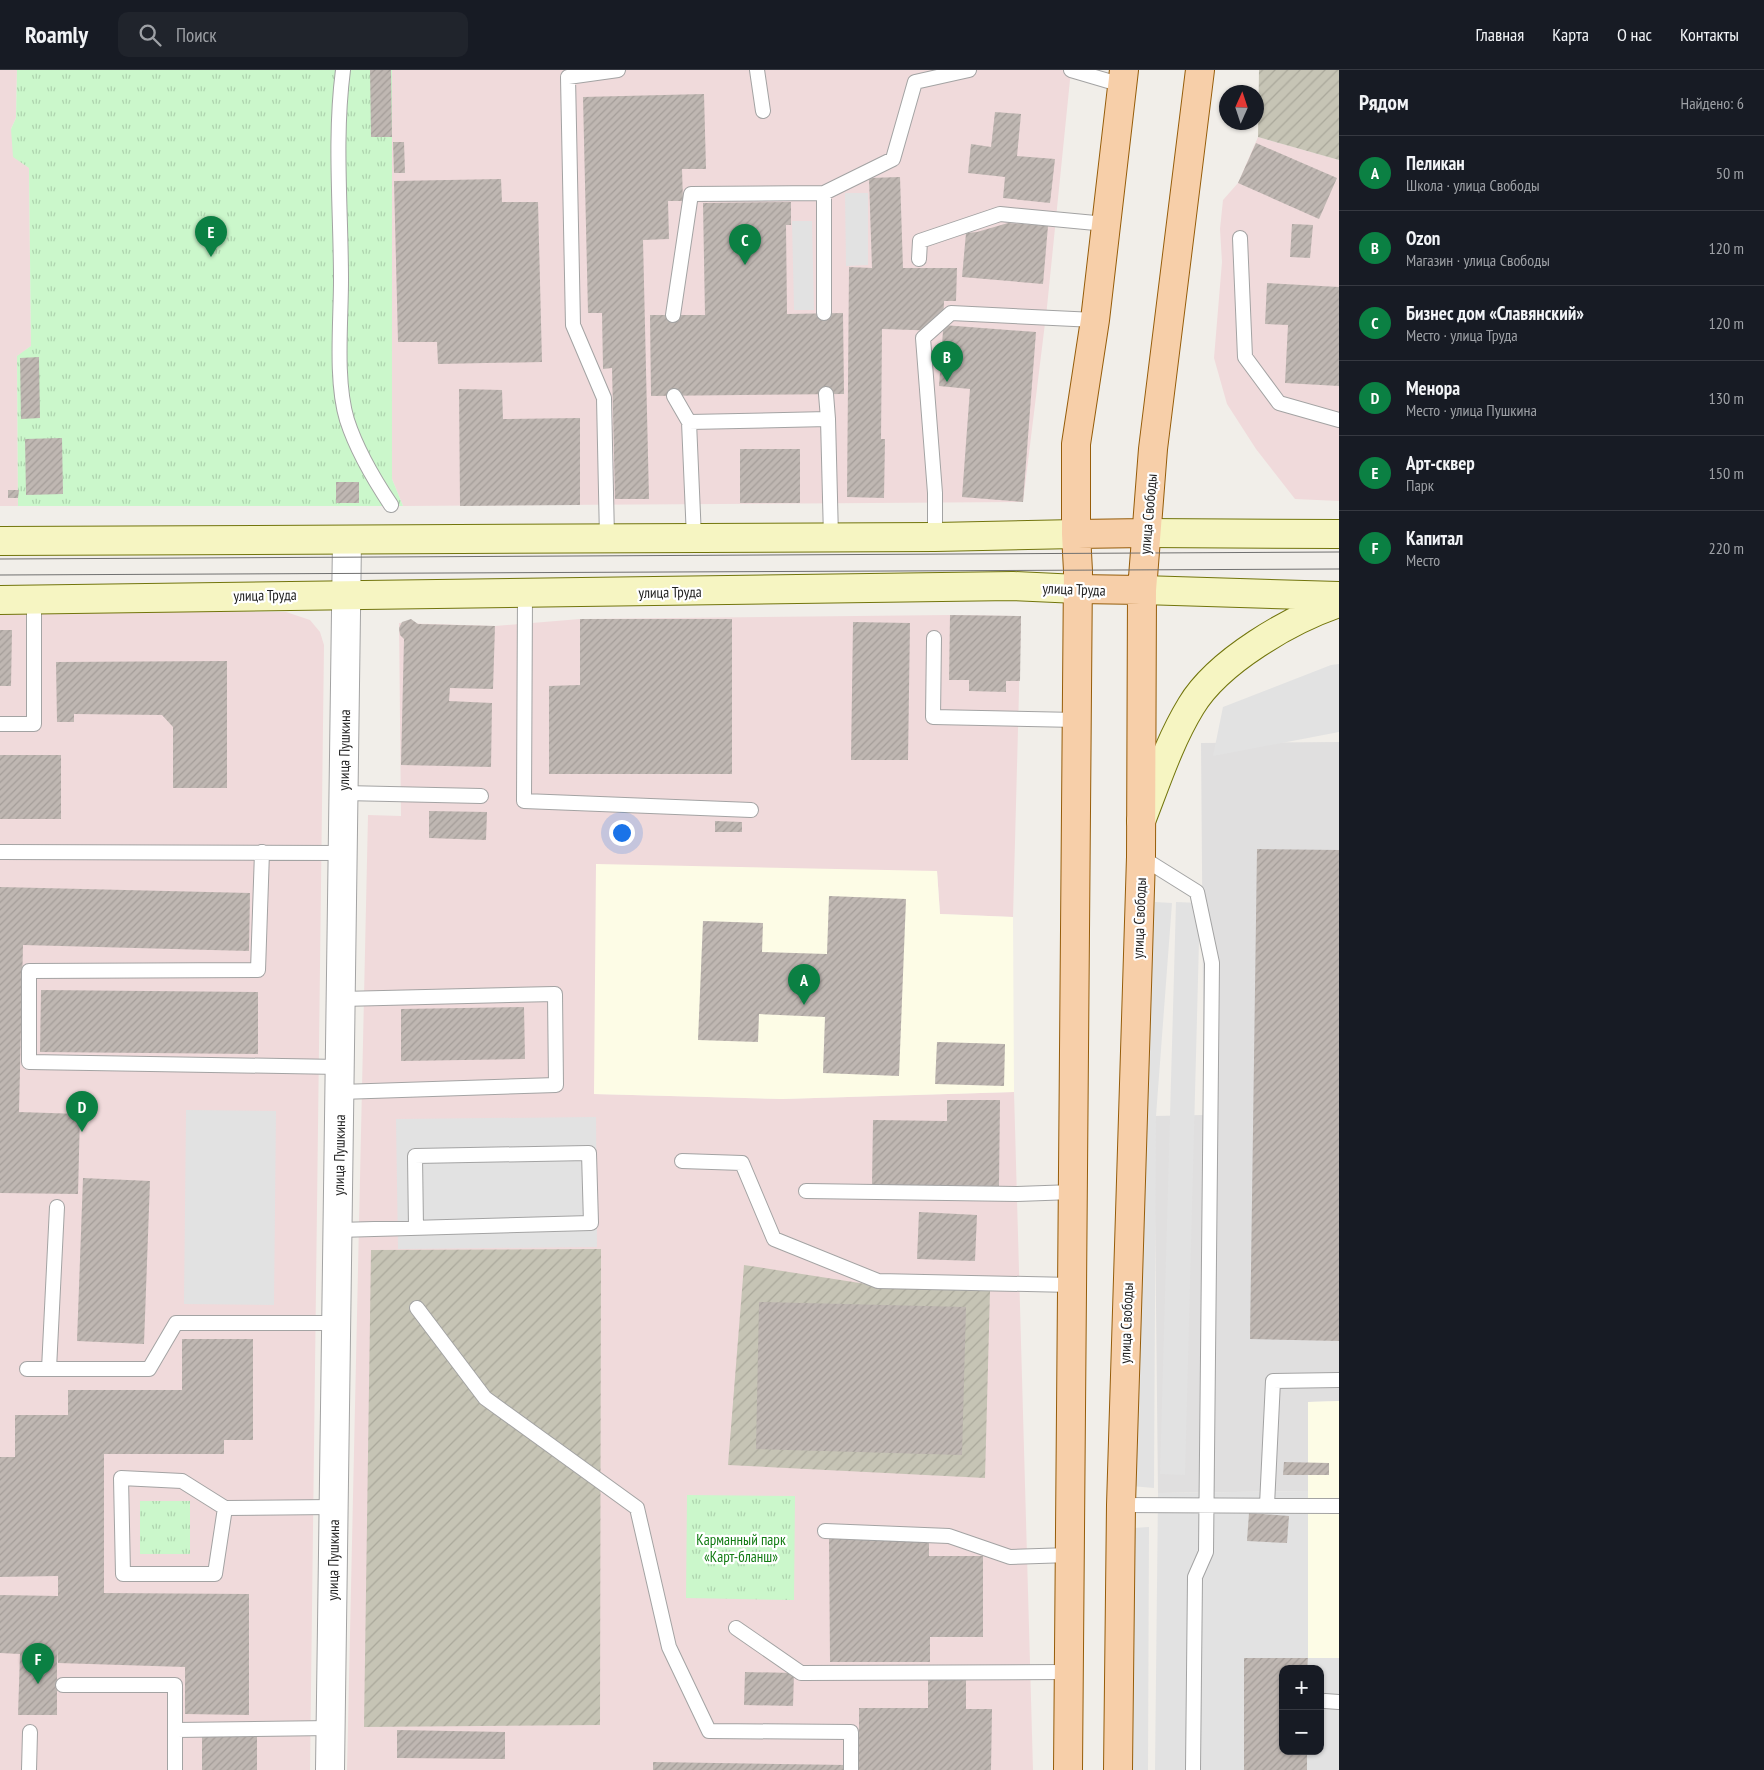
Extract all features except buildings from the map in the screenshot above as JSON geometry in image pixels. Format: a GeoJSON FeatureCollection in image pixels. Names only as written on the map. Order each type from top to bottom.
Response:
{"type":"FeatureCollection","features":[{"type":"Feature","properties":{"kind":"main road","name":"улица Свободы"},"geometry":{"type":"LineString","coordinates":[[1118,1770],[1121,1505],[1141,857],[1142,590],[1146,533],[1171,299],[1200,70]]}},
{"type":"Feature","properties":{"kind":"main road"},"geometry":{"type":"LineString","coordinates":[[1068,1770],[1078,589],[1076,444],[1095,320],[1122,75]]}},
{"type":"Feature","properties":{"kind":"main road"},"geometry":{"type":"LineString","coordinates":[[0,541],[935,538],[1146,533],[1339,534]]}},
{"type":"Feature","properties":{"kind":"main road","name":"улица Труда"},"geometry":{"type":"LineString","coordinates":[[0,600],[1013,586],[1339,596]]}},
{"type":"Feature","properties":{"kind":"main road"},"geometry":{"type":"LineString","coordinates":[[1140,823],[1176,736],[1192,705],[1210,682],[1272,633],[1310,613],[1339,603]]}},
{"type":"Feature","properties":{"kind":"street","name":"улица Пушкина"},"geometry":{"type":"LineString","coordinates":[[330,1770],[347,540]]}},
{"type":"Feature","properties":{"kind":"lane"},"geometry":{"type":"LineString","coordinates":[[343,70],[339,192],[342,386],[347,419],[358,448],[390,505]]}},
{"type":"Feature","properties":{"kind":"lane"},"geometry":{"type":"LineString","coordinates":[[607,538],[604,398],[574,325],[568,77],[618,70]]}},
{"type":"Feature","properties":{"kind":"lane"},"geometry":{"type":"LineString","coordinates":[[756,70],[763,111]]}},
{"type":"Feature","properties":{"kind":"lane"},"geometry":{"type":"LineString","coordinates":[[673,315],[690,194],[824,192],[893,159],[915,82],[969,70]]}},
{"type":"Feature","properties":{"kind":"lane"},"geometry":{"type":"LineString","coordinates":[[1071,70],[1122,75]]}},
{"type":"Feature","properties":{"kind":"lane"},"geometry":{"type":"LineString","coordinates":[[824,192],[824,313]]}},
{"type":"Feature","properties":{"kind":"lane"},"geometry":{"type":"LineString","coordinates":[[919,259],[920,241],[1000,214],[1106,224]]}},
{"type":"Feature","properties":{"kind":"lane"},"geometry":{"type":"LineString","coordinates":[[1240,238],[1245,357],[1279,403],[1339,420]]}},
{"type":"Feature","properties":{"kind":"lane"},"geometry":{"type":"LineString","coordinates":[[935,538],[935,493],[923,338],[951,314],[1095,320]]}},
{"type":"Feature","properties":{"kind":"lane"},"geometry":{"type":"LineString","coordinates":[[826,394],[831,537]]}},
{"type":"Feature","properties":{"kind":"lane"},"geometry":{"type":"LineString","coordinates":[[674,396],[689,422],[694,538]]}},
{"type":"Feature","properties":{"kind":"lane"},"geometry":{"type":"LineString","coordinates":[[689,422],[828,419]]}},
{"type":"Feature","properties":{"kind":"lane"},"geometry":{"type":"LineString","coordinates":[[525,594],[524,801],[751,810]]}},
{"type":"Feature","properties":{"kind":"lane"},"geometry":{"type":"LineString","coordinates":[[0,724],[34,724],[34,600]]}},
{"type":"Feature","properties":{"kind":"lane"},"geometry":{"type":"LineString","coordinates":[[934,638],[932,717],[1077,720]]}},
{"type":"Feature","properties":{"kind":"lane"},"geometry":{"type":"LineString","coordinates":[[344,794],[481,796]]}},
{"type":"Feature","properties":{"kind":"lane"},"geometry":{"type":"LineString","coordinates":[[0,852],[343,853]]}},
{"type":"Feature","properties":{"kind":"lane"},"geometry":{"type":"LineString","coordinates":[[262,852],[258,970],[29,971],[29,1062],[340,1079],[556,1085],[555,994],[341,999]]}},
{"type":"Feature","properties":{"kind":"lane"},"geometry":{"type":"LineString","coordinates":[[1141,857],[1197,892],[1212,963],[1206,1552],[1195,1577],[1193,1770]]}},
{"type":"Feature","properties":{"kind":"lane"},"geometry":{"type":"LineString","coordinates":[[338,1230],[416,1228],[591,1223],[589,1153],[415,1156],[416,1228]]}},
{"type":"Feature","properties":{"kind":"lane"},"geometry":{"type":"LineString","coordinates":[[682,1161],[742,1163],[774,1239],[878,1281],[1072,1284]]}},
{"type":"Feature","properties":{"kind":"lane"},"geometry":{"type":"LineString","coordinates":[[806,1191],[1017,1194],[1073,1192]]}},
{"type":"Feature","properties":{"kind":"lane"},"geometry":{"type":"LineString","coordinates":[[49,1369],[56,1207]]}},
{"type":"Feature","properties":{"kind":"lane"},"geometry":{"type":"LineString","coordinates":[[417,1308],[485,1398],[637,1508],[669,1647],[708,1731],[851,1732],[851,1770]]}},
{"type":"Feature","properties":{"kind":"lane"},"geometry":{"type":"LineString","coordinates":[[26,1369],[149,1369],[176,1323],[337,1323]]}},
{"type":"Feature","properties":{"kind":"lane"},"geometry":{"type":"LineString","coordinates":[[1267,1506],[1273,1381],[1339,1380]]}},
{"type":"Feature","properties":{"kind":"lane"},"geometry":{"type":"LineString","coordinates":[[225,1508],[215,1574],[123,1574],[121,1478],[182,1481],[225,1508],[334,1507]]}},
{"type":"Feature","properties":{"kind":"lane"},"geometry":{"type":"LineString","coordinates":[[1121,1505],[1339,1506]]}},
{"type":"Feature","properties":{"kind":"lane"},"geometry":{"type":"LineString","coordinates":[[825,1531],[949,1536],[1010,1557],[1070,1555]]}},
{"type":"Feature","properties":{"kind":"lane"},"geometry":{"type":"LineString","coordinates":[[736,1628],[801,1673],[1068,1672]]}},
{"type":"Feature","properties":{"kind":"lane"},"geometry":{"type":"LineString","coordinates":[[63,1685],[175,1685],[175,1770]]}},
{"type":"Feature","properties":{"kind":"lane"},"geometry":{"type":"LineString","coordinates":[[176,1730],[331,1728]]}},
{"type":"Feature","properties":{"kind":"lane"},"geometry":{"type":"LineString","coordinates":[[29,1770],[30,1732]]}},
{"type":"Feature","properties":{"kind":"shaded area"},"geometry":{"type":"Polygon","coordinates":[[[0,70],[17,70],[16,118],[11,129],[29,168],[31,346],[17,357],[18,506],[0,506],[0,70]]]}},
{"type":"Feature","properties":{"kind":"shaded area"},"geometry":{"type":"Polygon","coordinates":[[[392,70],[1071,70],[1047,307],[1023,502],[403,506],[392,479],[392,70]]]}},
{"type":"Feature","properties":{"kind":"shaded area"},"geometry":{"type":"Polygon","coordinates":[[[1259,70],[1339,70],[1339,160],[1258,137],[1258,130],[1264,130],[1264,85],[1259,85],[1259,70]]]}},
{"type":"Feature","properties":{"kind":"shaded area"},"geometry":{"type":"Polygon","coordinates":[[[1258,137],[1339,160],[1339,501],[1295,499],[1256,449],[1227,404],[1214,358],[1222,262],[1220,229],[1223,200],[1238,183],[1258,137]]]}},
{"type":"Feature","properties":{"kind":"shaded area"},"geometry":{"type":"Polygon","coordinates":[[[845,193],[868,193],[868,265],[846,266],[845,193]]]}},
{"type":"Feature","properties":{"kind":"shaded area"},"geometry":{"type":"Polygon","coordinates":[[[792,221],[812,221],[814,310],[794,310],[792,221]]]}},
{"type":"Feature","properties":{"kind":"shaded area"},"geometry":{"type":"Polygon","coordinates":[[[0,612],[286,612],[310,620],[320,632],[324,645],[310,1770],[0,1770],[0,612]]]}},
{"type":"Feature","properties":{"kind":"shaded area"},"geometry":{"type":"Polygon","coordinates":[[[1021,616],[1013,917],[940,914],[937,871],[594,1094],[782,1099],[1014,1092],[1033,1770],[347,1770],[368,815],[401,816],[399,623],[495,626],[580,619],[1021,616]]]}},
{"type":"Feature","properties":{"kind":"shaded area"},"geometry":{"type":"Polygon","coordinates":[[[1339,664],[1339,732],[1213,756],[1223,707],[1331,665],[1339,664]]]}},
{"type":"Feature","properties":{"kind":"shaded area"},"geometry":{"type":"Polygon","coordinates":[[[1339,742],[1339,1401],[1308,1402],[1308,1491],[1158,1493],[1154,1116],[1204,1115],[1201,743],[1339,742]]]}},
{"type":"Feature","properties":{"kind":"shaded area"},"geometry":{"type":"Polygon","coordinates":[[[596,864],[937,871],[940,914],[1013,917],[1014,1092],[782,1099],[594,1094],[596,864]]]}},
{"type":"Feature","properties":{"kind":"shaded area"},"geometry":{"type":"Polygon","coordinates":[[[1155,902],[1172,903],[1156,1116],[1154,1488],[1131,1486],[1135,1112],[1155,902]]]}},
{"type":"Feature","properties":{"kind":"shaded area"},"geometry":{"type":"Polygon","coordinates":[[[1176,902],[1200,903],[1185,1475],[1160,1474],[1176,902]]]}},
{"type":"Feature","properties":{"kind":"shaded area"},"geometry":{"type":"Polygon","coordinates":[[[186,1110],[276,1111],[274,1305],[184,1304],[186,1110]]]}},
{"type":"Feature","properties":{"kind":"shaded area"},"geometry":{"type":"Polygon","coordinates":[[[596,1117],[597,1247],[398,1249],[396,1119],[596,1117]]]}},
{"type":"Feature","properties":{"kind":"shaded area"},"geometry":{"type":"Polygon","coordinates":[[[601,1249],[600,1725],[364,1727],[371,1250],[601,1249]]]}},
{"type":"Feature","properties":{"kind":"shaded area"},"geometry":{"type":"Polygon","coordinates":[[[744,1265],[879,1286],[990,1291],[985,1478],[728,1465],[744,1265]]]}},
{"type":"Feature","properties":{"kind":"shaded area"},"geometry":{"type":"Polygon","coordinates":[[[1339,1401],[1339,1658],[1308,1658],[1308,1402],[1339,1401]]]}},
{"type":"Feature","properties":{"kind":"shaded area"},"geometry":{"type":"Polygon","coordinates":[[[1308,1491],[1308,1658],[1339,1658],[1339,1770],[1307,1770],[1307,1755],[1324,1755],[1324,1665],[1307,1665],[1307,1658],[1244,1658],[1244,1770],[1155,1770],[1158,1493],[1308,1491]]]}},
{"type":"Feature","properties":{"kind":"shaded area"},"geometry":{"type":"Polygon","coordinates":[[[1149,1527],[1148,1770],[1133,1770],[1134,1528],[1149,1527]]]}},
{"type":"Feature","properties":{"kind":"green space"},"geometry":{"type":"Polygon","coordinates":[[[17,70],[392,70],[392,479],[403,506],[18,506],[17,356],[31,346],[29,168],[13,157],[11,129],[16,118],[17,70]]]}},
{"type":"Feature","properties":{"kind":"green space","name":"Карманный парк «Карт-бланш»"},"geometry":{"type":"Polygon","coordinates":[[[687,1495],[795,1496],[794,1600],[686,1598],[687,1495]]]}},
{"type":"Feature","properties":{"kind":"green space"},"geometry":{"type":"Polygon","coordinates":[[[140,1501],[190,1501],[190,1554],[140,1554],[140,1501]]]}},
{"type":"Feature","properties":{"kind":"tram line"},"geometry":{"type":"LineString","coordinates":[[0,559],[1339,552]]}},
{"type":"Feature","properties":{"kind":"tram line"},"geometry":{"type":"LineString","coordinates":[[0,575],[1339,569]]}},
{"type":"Feature","properties":{"kind":"place","name":"Арт-сквер"},"geometry":{"type":"Point","coordinates":[211,257]}},
{"type":"Feature","properties":{"kind":"place","name":"Бизнес дом «Славянский»"},"geometry":{"type":"Point","coordinates":[745,265]}},
{"type":"Feature","properties":{"kind":"place","name":"Ozon"},"geometry":{"type":"Point","coordinates":[947,382]}},
{"type":"Feature","properties":{"kind":"place","name":"Пеликан"},"geometry":{"type":"Point","coordinates":[804,1005]}},
{"type":"Feature","properties":{"kind":"place","name":"Менора"},"geometry":{"type":"Point","coordinates":[82,1132]}},
{"type":"Feature","properties":{"kind":"place","name":"Капитал"},"geometry":{"type":"Point","coordinates":[38,1684]}}]}
